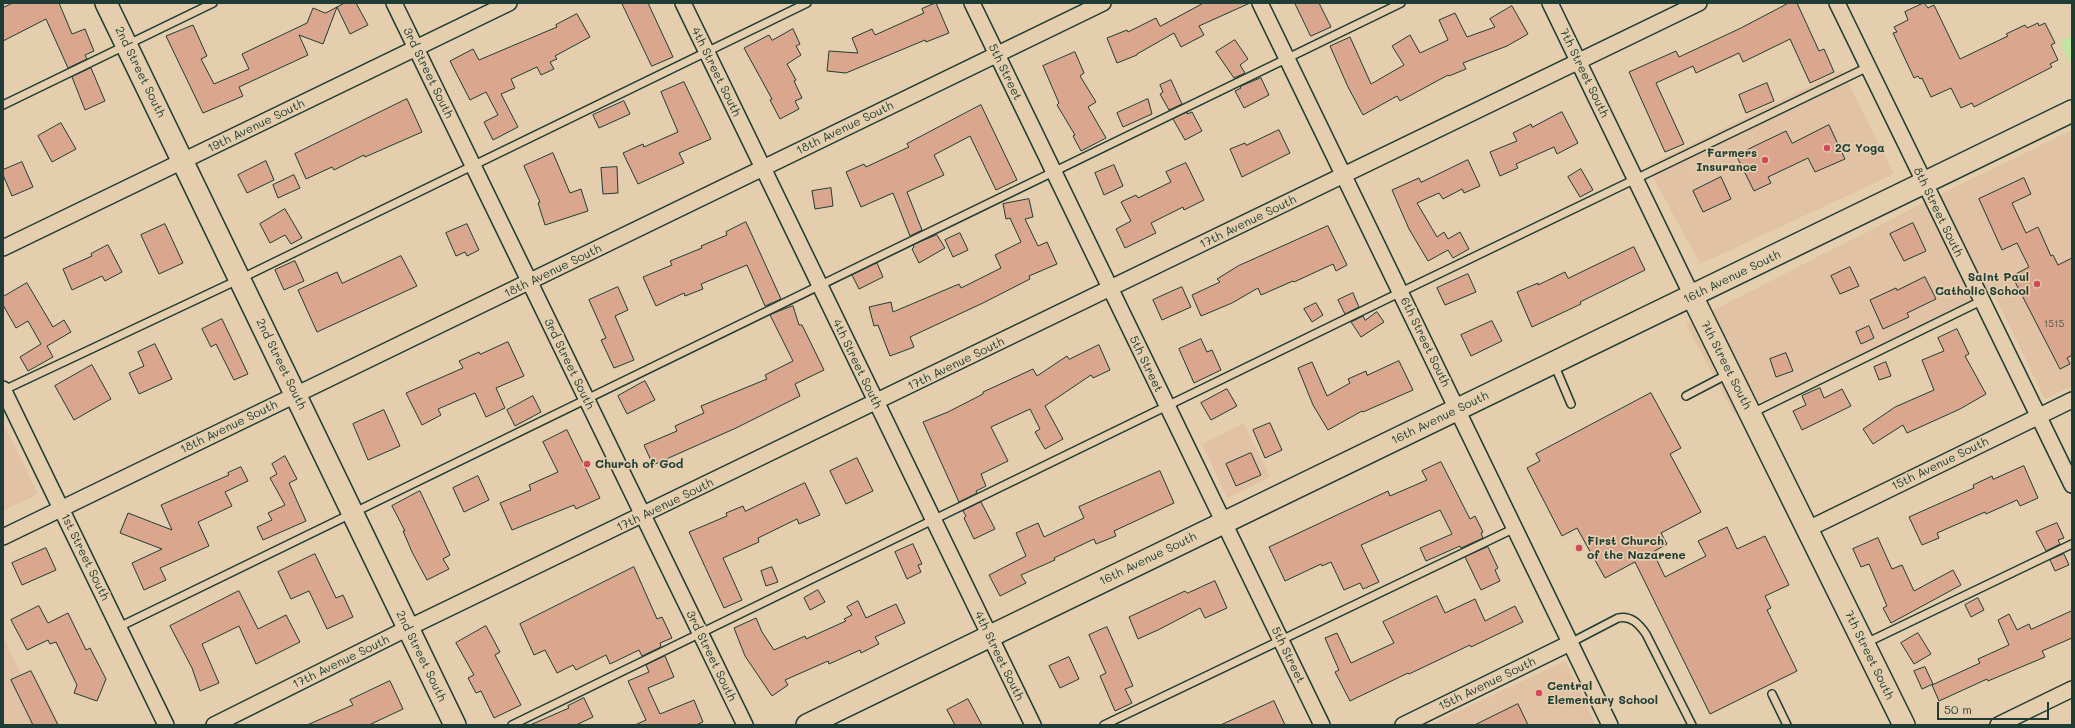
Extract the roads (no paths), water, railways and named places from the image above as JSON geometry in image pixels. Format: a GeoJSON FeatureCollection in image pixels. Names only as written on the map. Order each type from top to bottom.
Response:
{"type":"FeatureCollection","features":[{"type":"Feature","properties":{"kind":"street","name":"2nd Street South"},"geometry":{"type":"LineString","coordinates":[[106,3],[454,725]]}},
{"type":"Feature","properties":{"kind":"street","name":"3rd Street South"},"geometry":{"type":"LineString","coordinates":[[394,3],[745,725]]}},
{"type":"Feature","properties":{"kind":"street","name":"19th Avenue South"},"geometry":{"type":"LineString","coordinates":[[3,248],[509,3]]}},
{"type":"Feature","properties":{"kind":"street","name":"4th Street South"},"geometry":{"type":"LineString","coordinates":[[683,3],[1033,725]]}},
{"type":"Feature","properties":{"kind":"street","name":"5th Street"},"geometry":{"type":"LineString","coordinates":[[972,3],[1322,725]]}},
{"type":"Feature","properties":{"kind":"street","name":"18th Avenue South"},"geometry":{"type":"LineString","coordinates":[[3,536],[530,282],[1103,3]]}},
{"type":"Feature","properties":{"kind":"street","name":"6th Street South"},"geometry":{"type":"LineString","coordinates":[[1260,3],[1610,725]]}},
{"type":"Feature","properties":{"kind":"street","name":"7th Street South"},"geometry":{"type":"LineString","coordinates":[[1550,3],[1635,180],[1904,725]]}},
{"type":"Feature","properties":{"kind":"street","name":"17th Avenue South"},"geometry":{"type":"LineString","coordinates":[[214,725],[408,628],[876,403],[1699,3]]}},
{"type":"Feature","properties":{"kind":"street","name":"8th Street South"},"geometry":{"type":"LineString","coordinates":[[1837,3],[2072,484]]}},
{"type":"Feature","properties":{"kind":"street","name":"16th Avenue South"},"geometry":{"type":"LineString","coordinates":[[807,725],[2072,111]]}},
{"type":"Feature","properties":{"kind":"street","name":"1st Street South"},"geometry":{"type":"LineString","coordinates":[[3,390],[62,508],[166,725]]}},
{"type":"Feature","properties":{"kind":"street","name":"15th Avenue South"},"geometry":{"type":"LineString","coordinates":[[1808,529],[2072,400]]}},
{"type":"Feature","properties":{"kind":"street","name":"15th Avenue South"},"geometry":{"type":"LineString","coordinates":[[1404,725],[1570,643]]}},
{"type":"Feature","properties":{"kind":"street"},"geometry":{"type":"LineString","coordinates":[[1998,725],[2072,689]]}},
{"type":"Feature","properties":{"kind":"lane"},"geometry":{"type":"LineString","coordinates":[[3,105],[213,3]]}},
{"type":"Feature","properties":{"kind":"lane"},"geometry":{"type":"LineString","coordinates":[[3,390],[240,279],[807,3]]}},
{"type":"Feature","properties":{"kind":"lane"},"geometry":{"type":"LineString","coordinates":[[119,627],[1401,3]]}},
{"type":"Feature","properties":{"kind":"lane"},"geometry":{"type":"LineString","coordinates":[[512,725],[1401,292],[1868,67]]}},
{"type":"Feature","properties":{"kind":"lane"},"geometry":{"type":"LineString","coordinates":[[1750,414],[1981,300]]}},
{"type":"Feature","properties":{"kind":"lane"},"geometry":{"type":"LineString","coordinates":[[1554,363],[1571,404]]}},
{"type":"Feature","properties":{"kind":"lane"},"geometry":{"type":"LineString","coordinates":[[1686,396],[1730,373]]}},
{"type":"Feature","properties":{"kind":"lane"},"geometry":{"type":"LineString","coordinates":[[1104,725],[1515,528]]}},
{"type":"Feature","properties":{"kind":"lane"},"geometry":{"type":"LineString","coordinates":[[1864,644],[2072,544]]}},
{"type":"Feature","properties":{"kind":"lane"},"geometry":{"type":"LineString","coordinates":[[1570,643],[1623,616],[1636,622],[1646,634],[1692,725]]}},
{"type":"Feature","properties":{"kind":"lane"},"geometry":{"type":"LineString","coordinates":[[1772,694],[1787,725]]}},
{"type":"Feature","properties":{"kind":"place","name":"2C Yoga"},"geometry":{"type":"Point","coordinates":[1827,148]}},
{"type":"Feature","properties":{"kind":"place","name":"Farmers Insurance"},"geometry":{"type":"Point","coordinates":[1765,160]}},
{"type":"Feature","properties":{"kind":"place","name":"Saint Paul Catholic School"},"geometry":{"type":"Point","coordinates":[2037,284]}},
{"type":"Feature","properties":{"kind":"place","name":"Church of God"},"geometry":{"type":"Point","coordinates":[587,464]}},
{"type":"Feature","properties":{"kind":"place","name":"First Church of the Nazarene"},"geometry":{"type":"Point","coordinates":[1579,548]}},
{"type":"Feature","properties":{"kind":"place","name":"Central Elementary School"},"geometry":{"type":"Point","coordinates":[1539,693]}}]}
